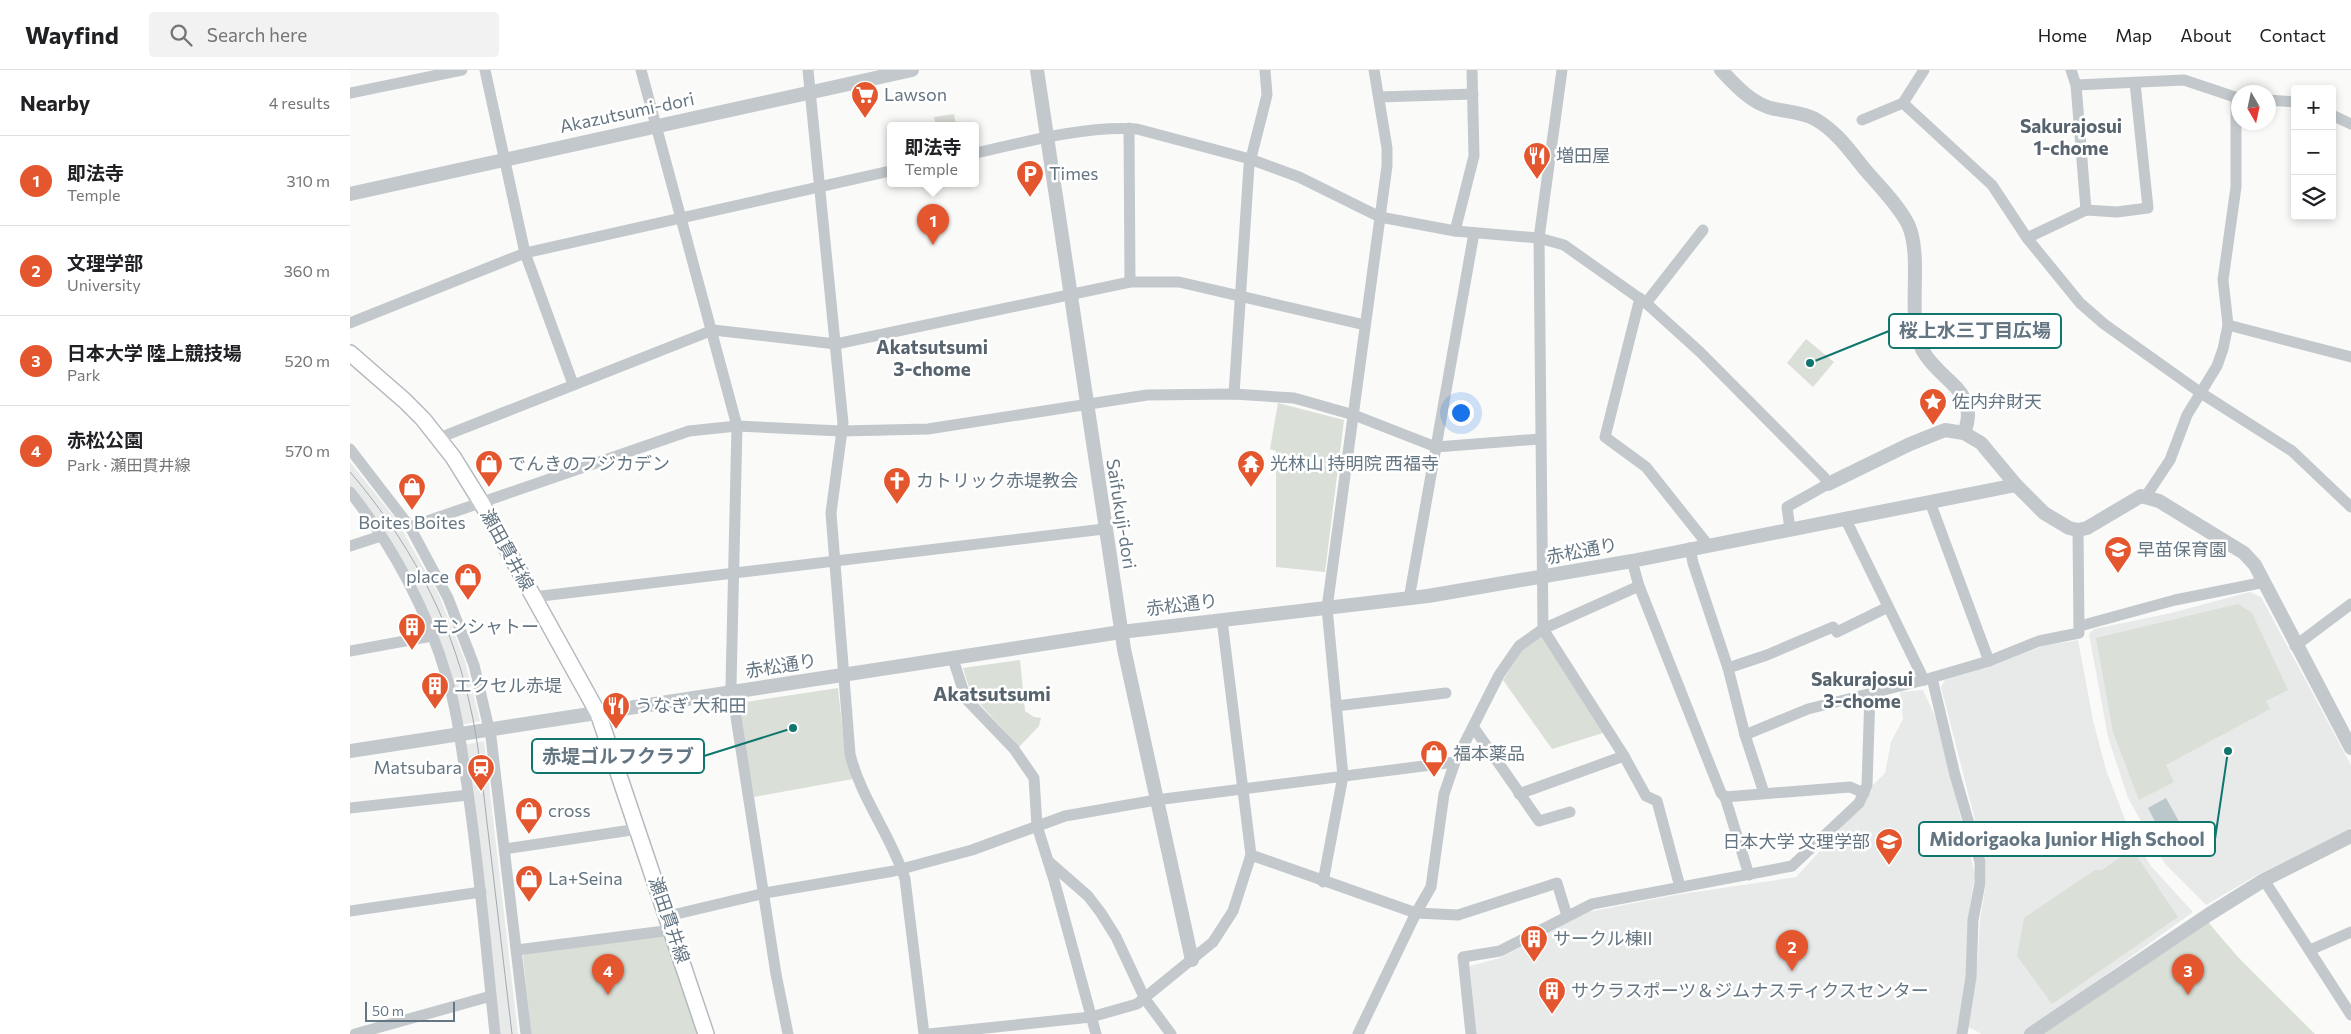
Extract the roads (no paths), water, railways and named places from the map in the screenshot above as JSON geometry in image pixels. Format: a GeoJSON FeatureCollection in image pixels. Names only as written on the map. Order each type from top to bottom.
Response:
{"type":"FeatureCollection","features":[{"type":"Feature","properties":{"kind":"main road","name":"瀬田貫井線"},"geometry":{"type":"LineString","coordinates":[[350,353],[387,384],[438,438],[481,502],[598,713],[706,1034]]}},
{"type":"Feature","properties":{"kind":"street"},"geometry":{"type":"LineString","coordinates":[[350,93],[462,70]]}},
{"type":"Feature","properties":{"kind":"street"},"geometry":{"type":"LineString","coordinates":[[485,70],[525,253],[573,384]]}},
{"type":"Feature","properties":{"kind":"street"},"geometry":{"type":"LineString","coordinates":[[641,70],[738,426],[732,693],[776,974],[788,1034]]}},
{"type":"Feature","properties":{"kind":"street"},"geometry":{"type":"LineString","coordinates":[[808,70],[818,188],[843,423],[831,513],[850,754],[854,768],[905,879],[924,1034]]}},
{"type":"Feature","properties":{"kind":"street","name":"Akazutsumi-dori"},"geometry":{"type":"LineString","coordinates":[[350,194],[912,70]]}},
{"type":"Feature","properties":{"kind":"street","name":"Saifukuji-dori"},"geometry":{"type":"LineString","coordinates":[[1037,70],[1104,530],[1121,632],[1192,960]]}},
{"type":"Feature","properties":{"kind":"street"},"geometry":{"type":"LineString","coordinates":[[1234,394],[1250,159],[1266,95],[1265,70]]}},
{"type":"Feature","properties":{"kind":"street"},"geometry":{"type":"LineString","coordinates":[[1323,882],[1343,776],[1327,608],[1388,148],[1374,70]]}},
{"type":"Feature","properties":{"kind":"street"},"geometry":{"type":"LineString","coordinates":[[1454,231],[1474,156],[1472,70]]}},
{"type":"Feature","properties":{"kind":"street"},"geometry":{"type":"LineString","coordinates":[[1562,70],[1539,238],[1540,439],[1544,629],[1624,756],[1646,796],[1657,801],[1680,887]]}},
{"type":"Feature","properties":{"kind":"street"},"geometry":{"type":"LineString","coordinates":[[1721,70],[1745,95],[1758,102],[1774,109],[1791,110],[1814,118],[1830,128],[1848,146],[1897,206],[1910,229],[1914,247],[1916,329],[1923,351],[1961,393],[1967,405],[1969,419],[1964,433]]}},
{"type":"Feature","properties":{"kind":"street"},"geometry":{"type":"LineString","coordinates":[[1862,120],[1903,103],[1924,70]]}},
{"type":"Feature","properties":{"kind":"street"},"geometry":{"type":"LineString","coordinates":[[2071,70],[2076,85],[2086,210]]}},
{"type":"Feature","properties":{"kind":"street"},"geometry":{"type":"LineString","coordinates":[[2076,85],[2135,83],[2183,75],[2231,96]]}},
{"type":"Feature","properties":{"kind":"street"},"geometry":{"type":"LineString","coordinates":[[2027,238],[2086,210],[2117,212],[2148,208],[2135,83]]}},
{"type":"Feature","properties":{"kind":"street"},"geometry":{"type":"LineString","coordinates":[[1379,97],[1473,94]]}},
{"type":"Feature","properties":{"kind":"street"},"geometry":{"type":"LineString","coordinates":[[2276,101],[2291,102]]}},
{"type":"Feature","properties":{"kind":"street"},"geometry":{"type":"LineString","coordinates":[[1903,103],[1992,185],[2027,238],[2080,303],[2098,319],[2201,393],[2292,451],[2351,507]]}},
{"type":"Feature","properties":{"kind":"street"},"geometry":{"type":"LineString","coordinates":[[2336,118],[2351,124]]}},
{"type":"Feature","properties":{"kind":"street"},"geometry":{"type":"LineString","coordinates":[[1129,128],[1130,282]]}},
{"type":"Feature","properties":{"kind":"street"},"geometry":{"type":"LineString","coordinates":[[979,151],[1047,137],[1129,128],[1158,133],[1250,159],[1299,177],[1380,217],[1454,231],[1539,238],[1564,245],[1643,300],[1700,352],[1824,477],[1828,484]]}},
{"type":"Feature","properties":{"kind":"street"},"geometry":{"type":"LineString","coordinates":[[2146,496],[2170,460],[2187,415],[2217,366],[2223,349],[2228,325],[2223,280],[2231,235],[2236,186],[2237,130]]}},
{"type":"Feature","properties":{"kind":"street"},"geometry":{"type":"LineString","coordinates":[[350,323],[525,253],[887,172]]}},
{"type":"Feature","properties":{"kind":"street"},"geometry":{"type":"LineString","coordinates":[[1703,230],[1643,300],[1605,437],[1646,467],[1708,545]]}},
{"type":"Feature","properties":{"kind":"street"},"geometry":{"type":"LineString","coordinates":[[1409,599],[1474,233]]}},
{"type":"Feature","properties":{"kind":"street"},"geometry":{"type":"LineString","coordinates":[[438,438],[713,330],[836,344],[1130,282],[1179,282],[1365,325]]}},
{"type":"Feature","properties":{"kind":"street"},"geometry":{"type":"LineString","coordinates":[[2228,325],[2351,357]]}},
{"type":"Feature","properties":{"kind":"street"},"geometry":{"type":"LineString","coordinates":[[410,526],[689,431],[738,426],[841,431],[928,429],[1086,404],[1169,394],[1234,394],[1294,398],[1354,414],[1436,447],[1540,439]]}},
{"type":"Feature","properties":{"kind":"street"},"geometry":{"type":"LineString","coordinates":[[1790,529],[1787,506],[1910,444],[1945,430],[1964,433],[1982,443],[2016,485],[2044,513],[2069,528],[2078,530],[2095,524],[2134,499],[2146,496],[2159,501],[2244,553],[2255,565],[2351,748]]}},
{"type":"Feature","properties":{"kind":"street"},"geometry":{"type":"LineString","coordinates":[[350,449],[410,526],[456,616],[474,665],[490,730],[526,1034]]}},
{"type":"Feature","properties":{"kind":"street","name":"赤松通り"},"geometry":{"type":"LineString","coordinates":[[350,751],[1121,632],[1409,599],[1542,578],[2016,485]]}},
{"type":"Feature","properties":{"kind":"street"},"geometry":{"type":"LineString","coordinates":[[350,492],[381,536],[410,586],[448,679],[468,795],[495,1034]]}},
{"type":"Feature","properties":{"kind":"street"},"geometry":{"type":"LineString","coordinates":[[1930,502],[1988,661]]}},
{"type":"Feature","properties":{"kind":"street"},"geometry":{"type":"LineString","coordinates":[[1845,518],[1888,607],[1928,679],[1980,862],[1980,883],[1973,920],[1971,977],[1962,1034]]}},
{"type":"Feature","properties":{"kind":"street"},"geometry":{"type":"LineString","coordinates":[[533,597],[835,560],[1104,530]]}},
{"type":"Feature","properties":{"kind":"street"},"geometry":{"type":"LineString","coordinates":[[1745,735],[1808,709],[1928,679],[1988,661],[2039,641],[2079,633],[2078,530]]}},
{"type":"Feature","properties":{"kind":"street"},"geometry":{"type":"LineString","coordinates":[[350,546],[381,536]]}},
{"type":"Feature","properties":{"kind":"street"},"geometry":{"type":"LineString","coordinates":[[1690,548],[1693,563],[1728,668],[1745,735],[1764,793]]}},
{"type":"Feature","properties":{"kind":"street"},"geometry":{"type":"LineString","coordinates":[[1632,561],[1639,586],[1721,793],[1725,797],[1748,875]]}},
{"type":"Feature","properties":{"kind":"street"},"geometry":{"type":"LineString","coordinates":[[2080,626],[2175,600],[2265,582]]}},
{"type":"Feature","properties":{"kind":"street"},"geometry":{"type":"LineString","coordinates":[[1358,1034],[1416,913],[1431,887],[1444,794],[1455,762],[1474,728],[1499,675],[1519,646],[1544,629],[1639,586]]}},
{"type":"Feature","properties":{"kind":"street"},"geometry":{"type":"LineString","coordinates":[[2296,646],[2351,604]]}},
{"type":"Feature","properties":{"kind":"street"},"geometry":{"type":"LineString","coordinates":[[1728,668],[1767,655],[1833,627],[1838,632],[1888,607]]}},
{"type":"Feature","properties":{"kind":"street"},"geometry":{"type":"LineString","coordinates":[[936,1033],[1012,1027],[1091,1017],[1137,1004],[1213,942],[1233,911],[1244,884],[1251,855],[1222,620]]}},
{"type":"Feature","properties":{"kind":"street"},"geometry":{"type":"LineString","coordinates":[[350,651],[432,636]]}},
{"type":"Feature","properties":{"kind":"street"},"geometry":{"type":"LineString","coordinates":[[954,659],[966,699],[1014,749],[1034,778],[1037,826],[1096,1034]]}},
{"type":"Feature","properties":{"kind":"street"},"geometry":{"type":"LineString","coordinates":[[1336,706],[1446,693]]}},
{"type":"Feature","properties":{"kind":"street"},"geometry":{"type":"LineString","coordinates":[[1471,1034],[1463,957],[1500,951],[1592,904],[1792,866],[1859,803],[1864,793],[1867,784],[1870,694]]}},
{"type":"Feature","properties":{"kind":"street"},"geometry":{"type":"LineString","coordinates":[[1474,728],[1538,821],[1570,812]]}},
{"type":"Feature","properties":{"kind":"street"},"geometry":{"type":"LineString","coordinates":[[1519,794],[1624,756]]}},
{"type":"Feature","properties":{"kind":"street"},"geometry":{"type":"LineString","coordinates":[[517,950],[670,923],[764,893],[902,869],[972,850],[1065,816],[1156,800],[1455,762]]}},
{"type":"Feature","properties":{"kind":"street"},"geometry":{"type":"LineString","coordinates":[[1725,797],[1850,788],[1864,793]]}},
{"type":"Feature","properties":{"kind":"street"},"geometry":{"type":"LineString","coordinates":[[350,808],[468,795]]}},
{"type":"Feature","properties":{"kind":"street"},"geometry":{"type":"LineString","coordinates":[[505,849],[638,829]]}},
{"type":"Feature","properties":{"kind":"street"},"geometry":{"type":"LineString","coordinates":[[2031,1034],[2208,915],[2264,880],[2351,836]]}},
{"type":"Feature","properties":{"kind":"street"},"geometry":{"type":"LineString","coordinates":[[1251,855],[1323,882],[1416,913],[1458,914],[1557,883],[1567,916]]}},
{"type":"Feature","properties":{"kind":"street"},"geometry":{"type":"LineString","coordinates":[[1048,861],[1088,896],[1101,913],[1116,938],[1145,999],[1171,1034]]}},
{"type":"Feature","properties":{"kind":"street"},"geometry":{"type":"LineString","coordinates":[[2264,880],[2351,1015]]}},
{"type":"Feature","properties":{"kind":"street"},"geometry":{"type":"LineString","coordinates":[[350,911],[480,892]]}},
{"type":"Feature","properties":{"kind":"street"},"geometry":{"type":"LineString","coordinates":[[2310,950],[2351,932]]}},
{"type":"Feature","properties":{"kind":"street"},"geometry":{"type":"LineString","coordinates":[[356,1034],[491,996]]}},
{"type":"Feature","properties":{"kind":"tram line"},"geometry":{"type":"LineString","coordinates":[[350,472],[390,523],[423,579],[438,608],[461,669],[479,752],[512,1034]]}},
{"type":"Feature","properties":{"kind":"place","name":"Lawson"},"geometry":{"type":"Point","coordinates":[865,119]}},
{"type":"Feature","properties":{"kind":"place","name":"増田屋"},"geometry":{"type":"Point","coordinates":[1537,180]}},
{"type":"Feature","properties":{"kind":"place","name":"Times"},"geometry":{"type":"Point","coordinates":[1030,198]}},
{"type":"Feature","properties":{"kind":"place","name":"即法寺"},"geometry":{"type":"Point","coordinates":[933,245]}},
{"type":"Feature","properties":{"kind":"place","name":"桜上水三丁目広場"},"geometry":{"type":"Point","coordinates":[1810,363]}},
{"type":"Feature","properties":{"kind":"place","name":"佐内弁財天"},"geometry":{"type":"Point","coordinates":[1933,426]}},
{"type":"Feature","properties":{"kind":"place","name":"でんきのフジカデン"},"geometry":{"type":"Point","coordinates":[489,488]}},
{"type":"Feature","properties":{"kind":"place","name":"光林山 持明院 西福寺"},"geometry":{"type":"Point","coordinates":[1251,488]}},
{"type":"Feature","properties":{"kind":"place","name":"カトリック赤堤教会"},"geometry":{"type":"Point","coordinates":[897,505]}},
{"type":"Feature","properties":{"kind":"place","name":"Boites Boites"},"geometry":{"type":"Point","coordinates":[412,511]}},
{"type":"Feature","properties":{"kind":"place","name":"早苗保育園"},"geometry":{"type":"Point","coordinates":[2118,574]}},
{"type":"Feature","properties":{"kind":"place","name":"place"},"geometry":{"type":"Point","coordinates":[468,601]}},
{"type":"Feature","properties":{"kind":"place","name":"モンシャトー"},"geometry":{"type":"Point","coordinates":[412,651]}},
{"type":"Feature","properties":{"kind":"place","name":"エクセル赤堤"},"geometry":{"type":"Point","coordinates":[435,710]}},
{"type":"Feature","properties":{"kind":"place","name":"赤堤ゴルフクラブ"},"geometry":{"type":"Point","coordinates":[793,728]}},
{"type":"Feature","properties":{"kind":"place","name":"うなぎ 大和田"},"geometry":{"type":"Point","coordinates":[616,730]}},
{"type":"Feature","properties":{"kind":"place","name":"Midorigaoka Junior High School"},"geometry":{"type":"Point","coordinates":[2228,751]}},
{"type":"Feature","properties":{"kind":"place","name":"福本薬品"},"geometry":{"type":"Point","coordinates":[1434,778]}},
{"type":"Feature","properties":{"kind":"place","name":"Matsubara"},"geometry":{"type":"Point","coordinates":[481,792]}},
{"type":"Feature","properties":{"kind":"place","name":"cross"},"geometry":{"type":"Point","coordinates":[529,835]}},
{"type":"Feature","properties":{"kind":"place","name":"日本大学 文理学部"},"geometry":{"type":"Point","coordinates":[1889,866]}},
{"type":"Feature","properties":{"kind":"place","name":"La+Seina"},"geometry":{"type":"Point","coordinates":[529,903]}},
{"type":"Feature","properties":{"kind":"place","name":"サークル棟II"},"geometry":{"type":"Point","coordinates":[1534,963]}},
{"type":"Feature","properties":{"kind":"place","name":"文理学部"},"geometry":{"type":"Point","coordinates":[1792,971]}},
{"type":"Feature","properties":{"kind":"place","name":"赤松公園"},"geometry":{"type":"Point","coordinates":[608,995]}},
{"type":"Feature","properties":{"kind":"place","name":"日本大学 陸上競技場"},"geometry":{"type":"Point","coordinates":[2188,995]}},
{"type":"Feature","properties":{"kind":"place","name":"サクラスポーツ＆ジムナスティクスセンター"},"geometry":{"type":"Point","coordinates":[1552,1015]}},
{"type":"Feature","properties":{"kind":"district","name":"Sakurajosui 1-chome"},"geometry":{"type":"Point","coordinates":[2071,137]}},
{"type":"Feature","properties":{"kind":"district","name":"Akatsutsumi 3-chome"},"geometry":{"type":"Point","coordinates":[932,358]}},
{"type":"Feature","properties":{"kind":"district","name":"Sakurajosui 3-chome"},"geometry":{"type":"Point","coordinates":[1862,690]}},
{"type":"Feature","properties":{"kind":"district","name":"Akatsutsumi"},"geometry":{"type":"Point","coordinates":[992,694]}}]}
